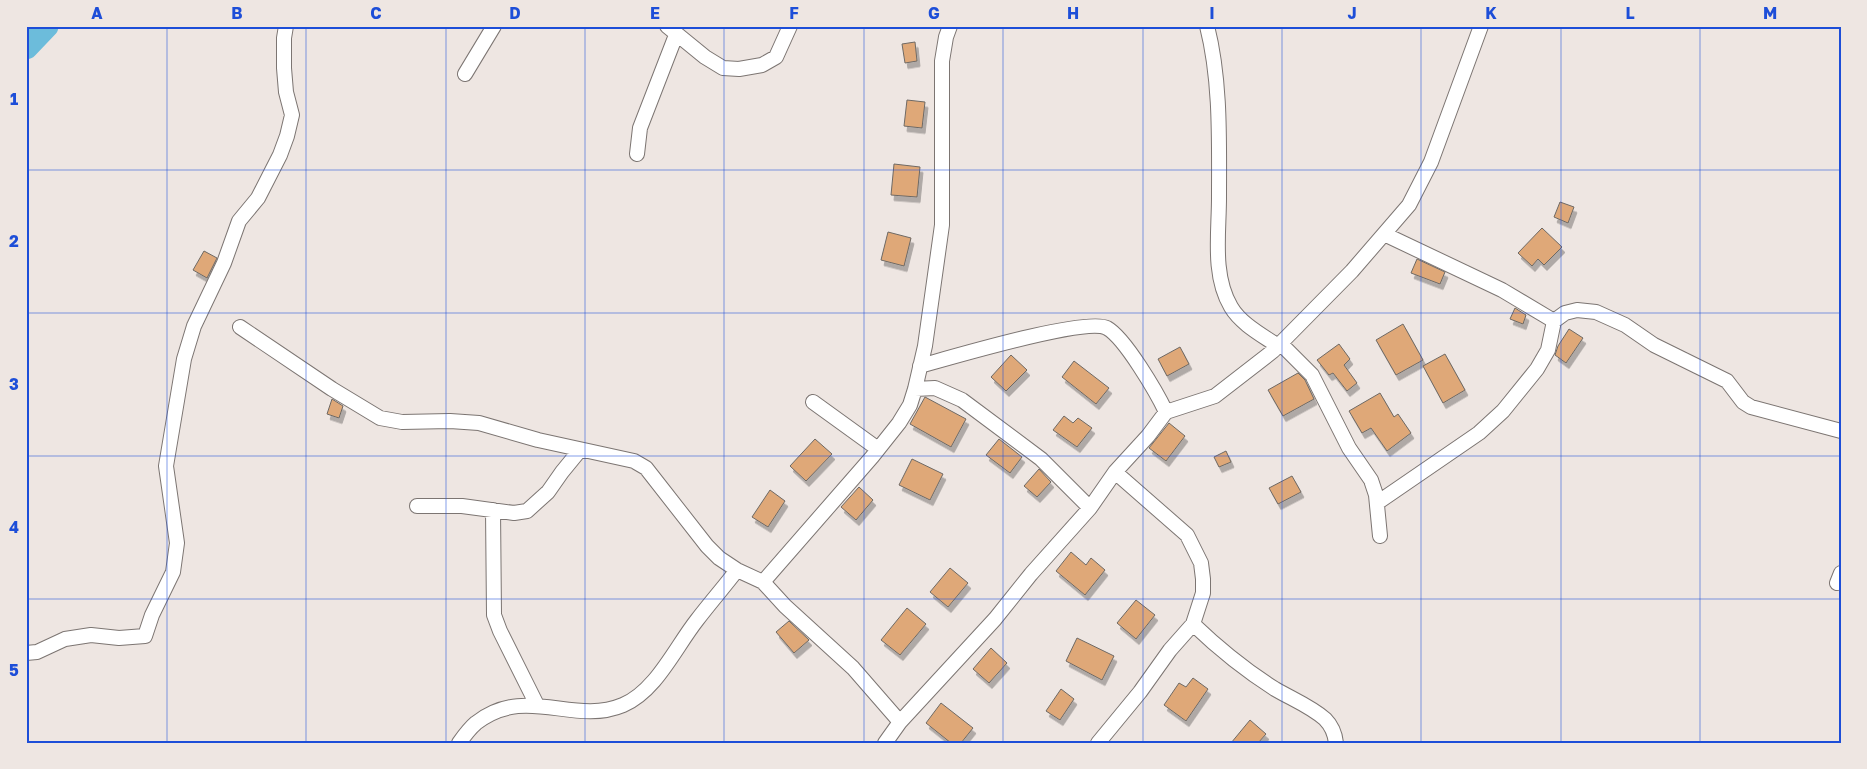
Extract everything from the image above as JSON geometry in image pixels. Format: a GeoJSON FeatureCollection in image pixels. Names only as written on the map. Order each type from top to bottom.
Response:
{"type":"FeatureCollection","features":[{"type":"Feature","properties":{"kind":"street"},"geometry":{"type":"LineString","coordinates":[[26,653],[37,652],[65,639],[91,635],[119,638],[144,636],[173,572],[177,543],[166,466],[179,382],[194,326],[224,263],[239,221],[258,198],[287,136],[292,116],[286,92],[284,68],[286,26]]}},
{"type":"Feature","properties":{"kind":"street"},"geometry":{"type":"LineString","coordinates":[[465,74],[494,26]]}},
{"type":"Feature","properties":{"kind":"street"},"geometry":{"type":"LineString","coordinates":[[637,154],[640,128],[671,30],[705,57],[724,68],[738,68],[762,65],[776,57],[790,26]]}},
{"type":"Feature","properties":{"kind":"street"},"geometry":{"type":"LineString","coordinates":[[763,582],[878,449],[910,405],[925,346],[942,225],[942,61],[950,26]]}},
{"type":"Feature","properties":{"kind":"street"},"geometry":{"type":"LineString","coordinates":[[1207,26],[1214,63],[1217,102],[1218,253],[1221,286],[1232,308],[1245,323],[1279,344],[1312,375],[1349,448],[1371,480],[1378,503],[1380,536]]}},
{"type":"Feature","properties":{"kind":"street"},"geometry":{"type":"LineString","coordinates":[[885,743],[900,722],[995,619],[1031,574],[1090,508],[1114,472],[1148,436],[1166,412],[1215,396],[1273,351],[1352,271],[1409,205],[1431,162],[1480,26]]}},
{"type":"Feature","properties":{"kind":"street"},"geometry":{"type":"LineString","coordinates":[[1384,234],[1502,290],[1554,321]]}},
{"type":"Feature","properties":{"kind":"street"},"geometry":{"type":"LineString","coordinates":[[1378,503],[1479,433],[1503,411],[1537,368],[1548,350],[1554,321],[1565,313],[1577,310],[1596,312],[1625,325],[1654,345],[1727,382],[1743,402],[1751,407],[1841,431]]}},
{"type":"Feature","properties":{"kind":"street"},"geometry":{"type":"LineString","coordinates":[[920,366],[1038,334],[1093,326],[1106,328],[1134,358],[1166,412]]}},
{"type":"Feature","properties":{"kind":"street"},"geometry":{"type":"LineString","coordinates":[[240,327],[332,389],[380,418],[402,422],[450,421],[479,423],[580,450],[634,461],[646,468],[707,546],[737,570],[763,582],[785,606],[853,668],[900,722]]}},
{"type":"Feature","properties":{"kind":"street"},"geometry":{"type":"LineString","coordinates":[[915,389],[935,388],[962,400],[1041,460],[1090,508]]}},
{"type":"Feature","properties":{"kind":"street"},"geometry":{"type":"LineString","coordinates":[[813,402],[878,449]]}},
{"type":"Feature","properties":{"kind":"street"},"geometry":{"type":"LineString","coordinates":[[417,506],[462,506],[514,514],[527,511],[548,492],[580,450]]}},
{"type":"Feature","properties":{"kind":"street"},"geometry":{"type":"LineString","coordinates":[[1098,743],[1140,692],[1170,650],[1193,624],[1203,593],[1201,563],[1187,535],[1114,472]]}},
{"type":"Feature","properties":{"kind":"street"},"geometry":{"type":"LineString","coordinates":[[493,510],[494,615],[500,631],[538,705]]}},
{"type":"Feature","properties":{"kind":"street"},"geometry":{"type":"LineString","coordinates":[[459,743],[476,723],[490,714],[522,705],[601,712],[623,705],[639,697],[652,683],[697,620],[737,570]]}},
{"type":"Feature","properties":{"kind":"street"},"geometry":{"type":"LineString","coordinates":[[1193,624],[1217,648],[1245,670],[1311,708],[1326,720],[1333,730],[1336,743]]}},
{"type":"Feature","properties":{"kind":"building"},"geometry":{"type":"Polygon","coordinates":[[[915,42],[917,61],[905,63],[902,44],[915,42]]]}},
{"type":"Feature","properties":{"kind":"building"},"geometry":{"type":"Polygon","coordinates":[[[907,100],[925,102],[922,128],[904,126],[907,100]]]}},
{"type":"Feature","properties":{"kind":"building"},"geometry":{"type":"Polygon","coordinates":[[[894,164],[920,167],[917,197],[891,195],[894,164]]]}},
{"type":"Feature","properties":{"kind":"building"},"geometry":{"type":"Polygon","coordinates":[[[1560,202],[1574,207],[1568,223],[1554,217],[1560,202]]]}},
{"type":"Feature","properties":{"kind":"building"},"geometry":{"type":"Polygon","coordinates":[[[1542,228],[1562,247],[1544,265],[1538,259],[1532,266],[1518,253],[1542,228]]]}},
{"type":"Feature","properties":{"kind":"building"},"geometry":{"type":"Polygon","coordinates":[[[888,232],[911,238],[904,266],[881,260],[888,232]]]}},
{"type":"Feature","properties":{"kind":"building"},"geometry":{"type":"Polygon","coordinates":[[[204,251],[217,258],[207,278],[193,270],[204,251]]]}},
{"type":"Feature","properties":{"kind":"building"},"geometry":{"type":"Polygon","coordinates":[[[1417,259],[1445,272],[1440,284],[1411,273],[1417,259]]]}},
{"type":"Feature","properties":{"kind":"building"},"geometry":{"type":"Polygon","coordinates":[[[1515,308],[1526,315],[1523,324],[1510,319],[1515,308]]]}},
{"type":"Feature","properties":{"kind":"building"},"geometry":{"type":"Polygon","coordinates":[[[1403,324],[1423,360],[1396,375],[1376,340],[1403,324]]]}},
{"type":"Feature","properties":{"kind":"building"},"geometry":{"type":"Polygon","coordinates":[[[1569,329],[1583,338],[1566,363],[1555,355],[1558,346],[1569,329]]]}},
{"type":"Feature","properties":{"kind":"building"},"geometry":{"type":"Polygon","coordinates":[[[1339,344],[1350,359],[1344,365],[1357,383],[1347,391],[1333,373],[1329,375],[1317,360],[1339,344]]]}},
{"type":"Feature","properties":{"kind":"building"},"geometry":{"type":"Polygon","coordinates":[[[1180,347],[1189,364],[1167,376],[1158,359],[1180,347]]]}},
{"type":"Feature","properties":{"kind":"building"},"geometry":{"type":"Polygon","coordinates":[[[1445,354],[1465,390],[1443,403],[1423,366],[1445,354]]]}},
{"type":"Feature","properties":{"kind":"building"},"geometry":{"type":"Polygon","coordinates":[[[1011,355],[1027,370],[1006,391],[991,377],[1011,355]]]}},
{"type":"Feature","properties":{"kind":"building"},"geometry":{"type":"Polygon","coordinates":[[[1074,361],[1109,388],[1096,404],[1062,377],[1074,361]]]}},
{"type":"Feature","properties":{"kind":"building"},"geometry":{"type":"Polygon","coordinates":[[[1298,373],[1305,380],[1314,399],[1283,416],[1268,390],[1298,373]]]}},
{"type":"Feature","properties":{"kind":"building"},"geometry":{"type":"Polygon","coordinates":[[[1380,393],[1394,417],[1398,414],[1411,433],[1387,451],[1371,428],[1362,433],[1349,411],[1380,393]]]}},
{"type":"Feature","properties":{"kind":"building"},"geometry":{"type":"Polygon","coordinates":[[[925,397],[966,419],[951,447],[910,424],[925,397]]]}},
{"type":"Feature","properties":{"kind":"building"},"geometry":{"type":"Polygon","coordinates":[[[332,399],[343,406],[339,418],[327,414],[332,399]]]}},
{"type":"Feature","properties":{"kind":"building"},"geometry":{"type":"Polygon","coordinates":[[[1064,416],[1073,423],[1078,418],[1092,428],[1077,447],[1053,430],[1064,416]]]}},
{"type":"Feature","properties":{"kind":"building"},"geometry":{"type":"Polygon","coordinates":[[[1169,423],[1185,436],[1166,461],[1149,448],[1169,423]]]}},
{"type":"Feature","properties":{"kind":"building"},"geometry":{"type":"Polygon","coordinates":[[[815,439],[832,454],[806,481],[790,466],[815,439]]]}},
{"type":"Feature","properties":{"kind":"building"},"geometry":{"type":"Polygon","coordinates":[[[999,439],[1022,457],[1010,473],[986,455],[999,439]]]}},
{"type":"Feature","properties":{"kind":"building"},"geometry":{"type":"Polygon","coordinates":[[[1226,451],[1231,462],[1219,467],[1214,457],[1226,451]]]}},
{"type":"Feature","properties":{"kind":"building"},"geometry":{"type":"Polygon","coordinates":[[[912,459],[943,474],[930,500],[899,485],[912,459]]]}},
{"type":"Feature","properties":{"kind":"building"},"geometry":{"type":"Polygon","coordinates":[[[1039,469],[1051,482],[1037,497],[1024,486],[1039,469]]]}},
{"type":"Feature","properties":{"kind":"building"},"geometry":{"type":"Polygon","coordinates":[[[1292,476],[1301,492],[1278,504],[1269,488],[1292,476]]]}},
{"type":"Feature","properties":{"kind":"building"},"geometry":{"type":"Polygon","coordinates":[[[859,487],[873,500],[856,520],[841,507],[859,487]]]}},
{"type":"Feature","properties":{"kind":"building"},"geometry":{"type":"Polygon","coordinates":[[[770,490],[785,501],[768,527],[752,517],[770,490]]]}},
{"type":"Feature","properties":{"kind":"building"},"geometry":{"type":"Polygon","coordinates":[[[1071,552],[1086,565],[1091,558],[1105,570],[1085,595],[1056,571],[1071,552]]]}},
{"type":"Feature","properties":{"kind":"building"},"geometry":{"type":"Polygon","coordinates":[[[950,568],[968,583],[948,607],[930,592],[950,568]]]}},
{"type":"Feature","properties":{"kind":"building"},"geometry":{"type":"Polygon","coordinates":[[[1136,600],[1155,615],[1136,639],[1117,623],[1136,600]]]}},
{"type":"Feature","properties":{"kind":"building"},"geometry":{"type":"Polygon","coordinates":[[[907,608],[926,624],[900,655],[881,640],[907,608]]]}},
{"type":"Feature","properties":{"kind":"building"},"geometry":{"type":"Polygon","coordinates":[[[789,621],[809,640],[794,653],[776,632],[789,621]]]}},
{"type":"Feature","properties":{"kind":"building"},"geometry":{"type":"Polygon","coordinates":[[[1077,638],[1114,656],[1102,680],[1066,661],[1077,638]]]}},
{"type":"Feature","properties":{"kind":"building"},"geometry":{"type":"Polygon","coordinates":[[[991,648],[1007,663],[989,683],[973,669],[991,648]]]}},
{"type":"Feature","properties":{"kind":"building"},"geometry":{"type":"Polygon","coordinates":[[[1193,678],[1208,689],[1186,721],[1164,705],[1179,683],[1186,687],[1193,678]]]}},
{"type":"Feature","properties":{"kind":"building"},"geometry":{"type":"Polygon","coordinates":[[[1061,689],[1074,699],[1060,720],[1046,711],[1061,689]]]}},
{"type":"Feature","properties":{"kind":"building"},"geometry":{"type":"Polygon","coordinates":[[[941,703],[973,728],[961,743],[951,743],[926,723],[941,703]]]}},
{"type":"Feature","properties":{"kind":"building"},"geometry":{"type":"Polygon","coordinates":[[[1250,720],[1266,734],[1258,743],[1231,743],[1250,720]]]}},
{"type":"Feature","properties":{"kind":"waterway"},"geometry":{"type":"LineString","coordinates":[[26,47],[46,26]]}}]}
